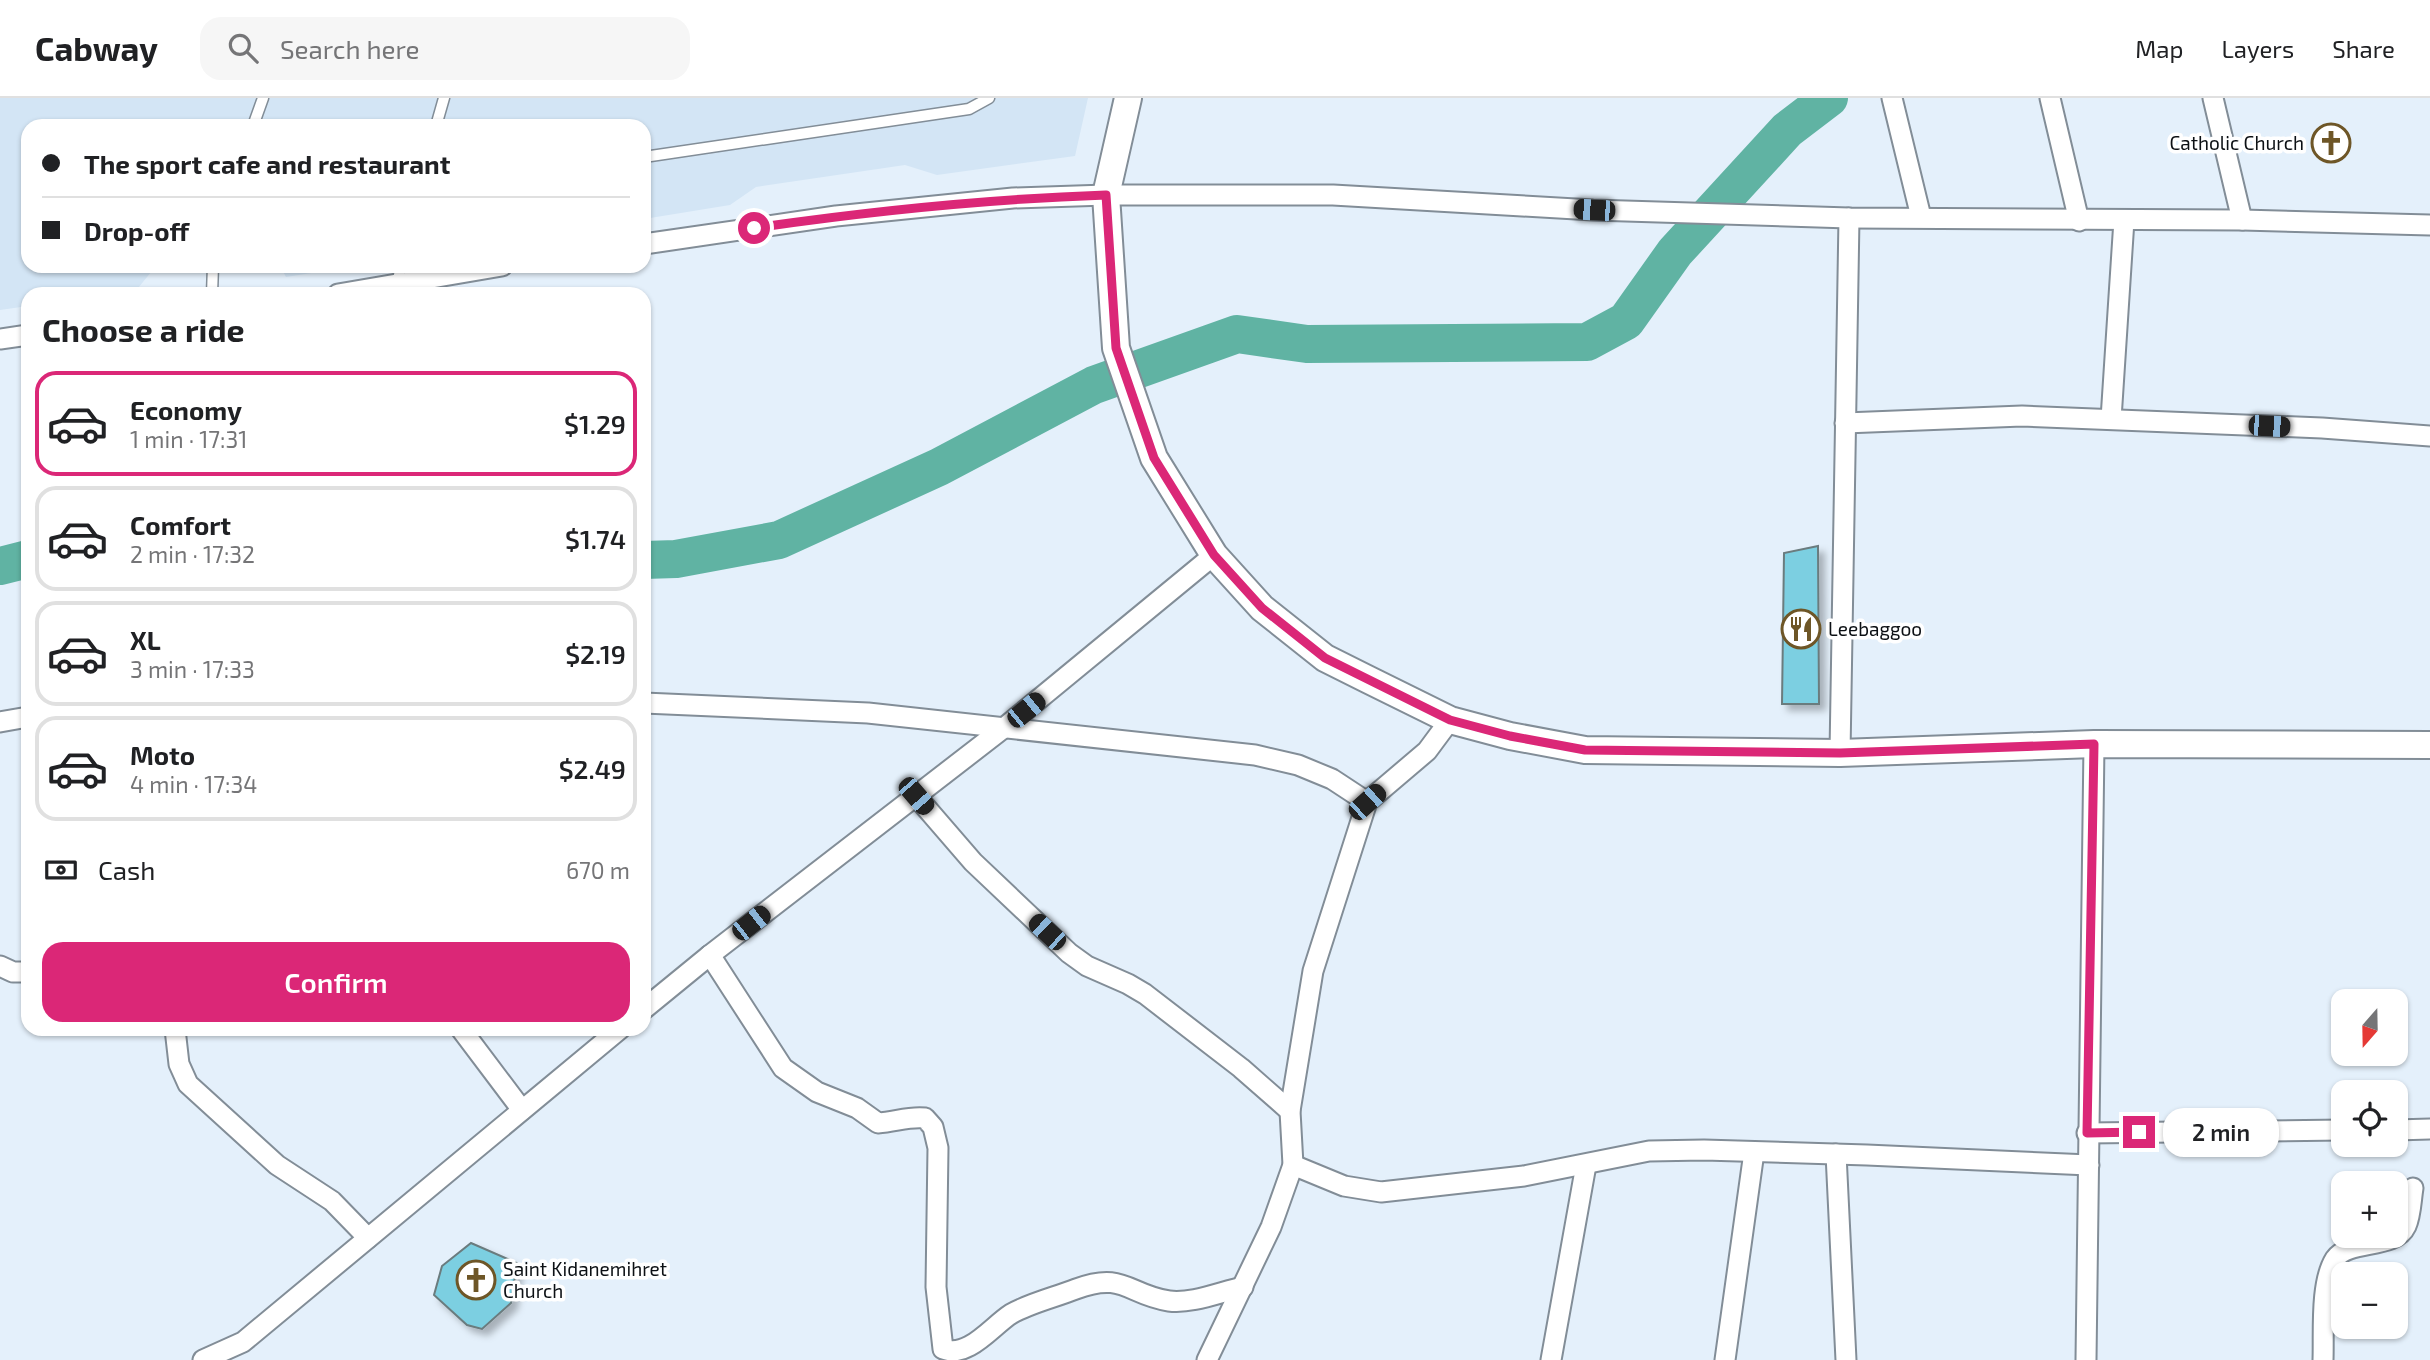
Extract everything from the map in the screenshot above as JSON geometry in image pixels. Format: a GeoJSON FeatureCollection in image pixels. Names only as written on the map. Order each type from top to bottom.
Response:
{"type":"FeatureCollection","features":[{"type":"Feature","properties":{"kind":"street"},"geometry":{"type":"LineString","coordinates":[[1128,98],[1106,195],[1116,348],[1154,458],[1214,555],[1262,608],[1325,658],[1450,720],[1510,736],[1585,750],[1840,753],[2094,744],[2430,745]]}},
{"type":"Feature","properties":{"kind":"street"},"geometry":{"type":"LineString","coordinates":[[1892,98],[1921,217]]}},
{"type":"Feature","properties":{"kind":"street"},"geometry":{"type":"LineString","coordinates":[[2050,98],[2079,221]]}},
{"type":"Feature","properties":{"kind":"street"},"geometry":{"type":"LineString","coordinates":[[2213,98],[2242,220]]}},
{"type":"Feature","properties":{"kind":"street"},"geometry":{"type":"LineString","coordinates":[[651,243],[836,216],[1013,198],[1106,195],[1333,195],[1594,210],[1849,218],[2242,220],[2430,225]]}},
{"type":"Feature","properties":{"kind":"street"},"geometry":{"type":"LineString","coordinates":[[1840,753],[1849,218]]}},
{"type":"Feature","properties":{"kind":"street"},"geometry":{"type":"LineString","coordinates":[[2111,419],[2124,220]]}},
{"type":"Feature","properties":{"kind":"street"},"geometry":{"type":"LineString","coordinates":[[360,287],[399,275],[422,273]]}},
{"type":"Feature","properties":{"kind":"street"},"geometry":{"type":"LineString","coordinates":[[0,339],[21,336]]}},
{"type":"Feature","properties":{"kind":"street"},"geometry":{"type":"LineString","coordinates":[[1845,423],[2022,416],[2322,428],[2430,436]]}},
{"type":"Feature","properties":{"kind":"street"},"geometry":{"type":"LineString","coordinates":[[651,1003],[1005,727],[1214,555]]}},
{"type":"Feature","properties":{"kind":"street"},"geometry":{"type":"LineString","coordinates":[[651,703],[868,713],[1255,755],[1298,765],[1332,779],[1367,802]]}},
{"type":"Feature","properties":{"kind":"street"},"geometry":{"type":"LineString","coordinates":[[0,722],[21,718]]}},
{"type":"Feature","properties":{"kind":"street"},"geometry":{"type":"LineString","coordinates":[[1207,1360],[1271,1227],[1293,1165],[1290,1111],[1314,971],[1367,802],[1427,751],[1450,720]]}},
{"type":"Feature","properties":{"kind":"street"},"geometry":{"type":"LineString","coordinates":[[2086,1360],[2094,744]]}},
{"type":"Feature","properties":{"kind":"street"},"geometry":{"type":"LineString","coordinates":[[916,796],[972,862],[1069,953],[1087,966],[1145,994],[1241,1068],[1290,1111]]}},
{"type":"Feature","properties":{"kind":"street"},"geometry":{"type":"LineString","coordinates":[[710,955],[783,1068],[817,1092],[857,1108],[878,1123],[910,1116],[925,1118],[933,1126],[938,1148],[936,1287],[943,1349],[960,1350],[1012,1314],[1093,1283],[1112,1282],[1170,1301],[1188,1300],[1242,1287]]}},
{"type":"Feature","properties":{"kind":"street"},"geometry":{"type":"LineString","coordinates":[[0,966],[13,972],[21,972]]}},
{"type":"Feature","properties":{"kind":"street"},"geometry":{"type":"LineString","coordinates":[[176,1036],[179,1064],[188,1084],[277,1165],[332,1201],[368,1238]]}},
{"type":"Feature","properties":{"kind":"street"},"geometry":{"type":"LineString","coordinates":[[466,1036],[522,1110]]}},
{"type":"Feature","properties":{"kind":"street"},"geometry":{"type":"LineString","coordinates":[[203,1360],[243,1342],[612,1036]]}},
{"type":"Feature","properties":{"kind":"street"},"geometry":{"type":"LineString","coordinates":[[2408,1130],[2430,1129]]}},
{"type":"Feature","properties":{"kind":"street"},"geometry":{"type":"LineString","coordinates":[[2087,1133],[2331,1130]]}},
{"type":"Feature","properties":{"kind":"street"},"geometry":{"type":"LineString","coordinates":[[1293,1165],[1344,1185],[1381,1192],[1524,1176],[1649,1151],[1836,1154],[2089,1165]]}},
{"type":"Feature","properties":{"kind":"street"},"geometry":{"type":"LineString","coordinates":[[1725,1360],[1754,1152]]}},
{"type":"Feature","properties":{"kind":"street"},"geometry":{"type":"LineString","coordinates":[[1836,1154],[1846,1360]]}},
{"type":"Feature","properties":{"kind":"street"},"geometry":{"type":"LineString","coordinates":[[1550,1360],[1586,1165]]}},
{"type":"Feature","properties":{"kind":"street"},"geometry":{"type":"LineString","coordinates":[[2323,1360],[2324,1314],[2329,1272],[2337,1256],[2365,1245],[2391,1240],[2406,1227],[2413,1188]]}},
{"type":"Feature","properties":{"kind":"street"},"geometry":{"type":"LineString","coordinates":[[233,1360],[243,1342]]}},
{"type":"Feature","properties":{"kind":"lane"},"geometry":{"type":"LineString","coordinates":[[256,119],[263,98]]}},
{"type":"Feature","properties":{"kind":"lane"},"geometry":{"type":"LineString","coordinates":[[438,119],[444,98]]}},
{"type":"Feature","properties":{"kind":"lane"},"geometry":{"type":"LineString","coordinates":[[651,156],[969,109],[989,98]]}},
{"type":"Feature","properties":{"kind":"shaded area"},"geometry":{"type":"Polygon","coordinates":[[[0,98],[1088,98],[1075,156],[937,175],[905,165],[756,187],[730,205],[651,218],[651,119],[21,119],[21,273],[150,273],[139,287],[21,287],[21,307],[0,310],[0,98]]]}},
{"type":"Feature","properties":{"kind":"shaded area"},"geometry":{"type":"Polygon","coordinates":[[[284,273],[311,273],[286,277],[284,273]]]}},
{"type":"Feature","properties":{"kind":"building","name":"Leebaggoo"},"geometry":{"type":"Polygon","coordinates":[[[1818,546],[1819,704],[1782,704],[1784,553],[1818,546]]]}},
{"type":"Feature","properties":{"kind":"building","name":"Saint Kidanemihret Church"},"geometry":{"type":"Polygon","coordinates":[[[471,1243],[517,1263],[511,1303],[482,1329],[467,1325],[434,1295],[442,1266],[471,1243]]]}},
{"type":"Feature","properties":{"kind":"waterway"},"geometry":{"type":"LineString","coordinates":[[651,560],[676,559],[779,540],[939,467],[1094,385],[1237,334],[1307,344],[1587,342],[1626,321],[1675,252],[1787,130],[1829,98]]}},
{"type":"Feature","properties":{"kind":"waterway"},"geometry":{"type":"LineString","coordinates":[[0,566],[21,561]]}},
{"type":"Feature","properties":{"kind":"place","name":"Catholic Church"},"geometry":{"type":"Point","coordinates":[2331,143]}},
{"type":"Feature","properties":{"kind":"place","name":"Leebaggoo"},"geometry":{"type":"Point","coordinates":[1801,629]}},
{"type":"Feature","properties":{"kind":"place","name":"Saint Kidanemihret Church"},"geometry":{"type":"Point","coordinates":[476,1280]}},
{"type":"Feature","properties":{"kind":"route"},"geometry":{"type":"LineString","coordinates":[[754,228],[836,216],[1013,198],[1106,195],[1116,348],[1154,458],[1214,555],[1262,608],[1325,658],[1450,720],[1510,736],[1585,750],[1840,753],[2094,744],[2087,1133],[2139,1132]]}}]}
